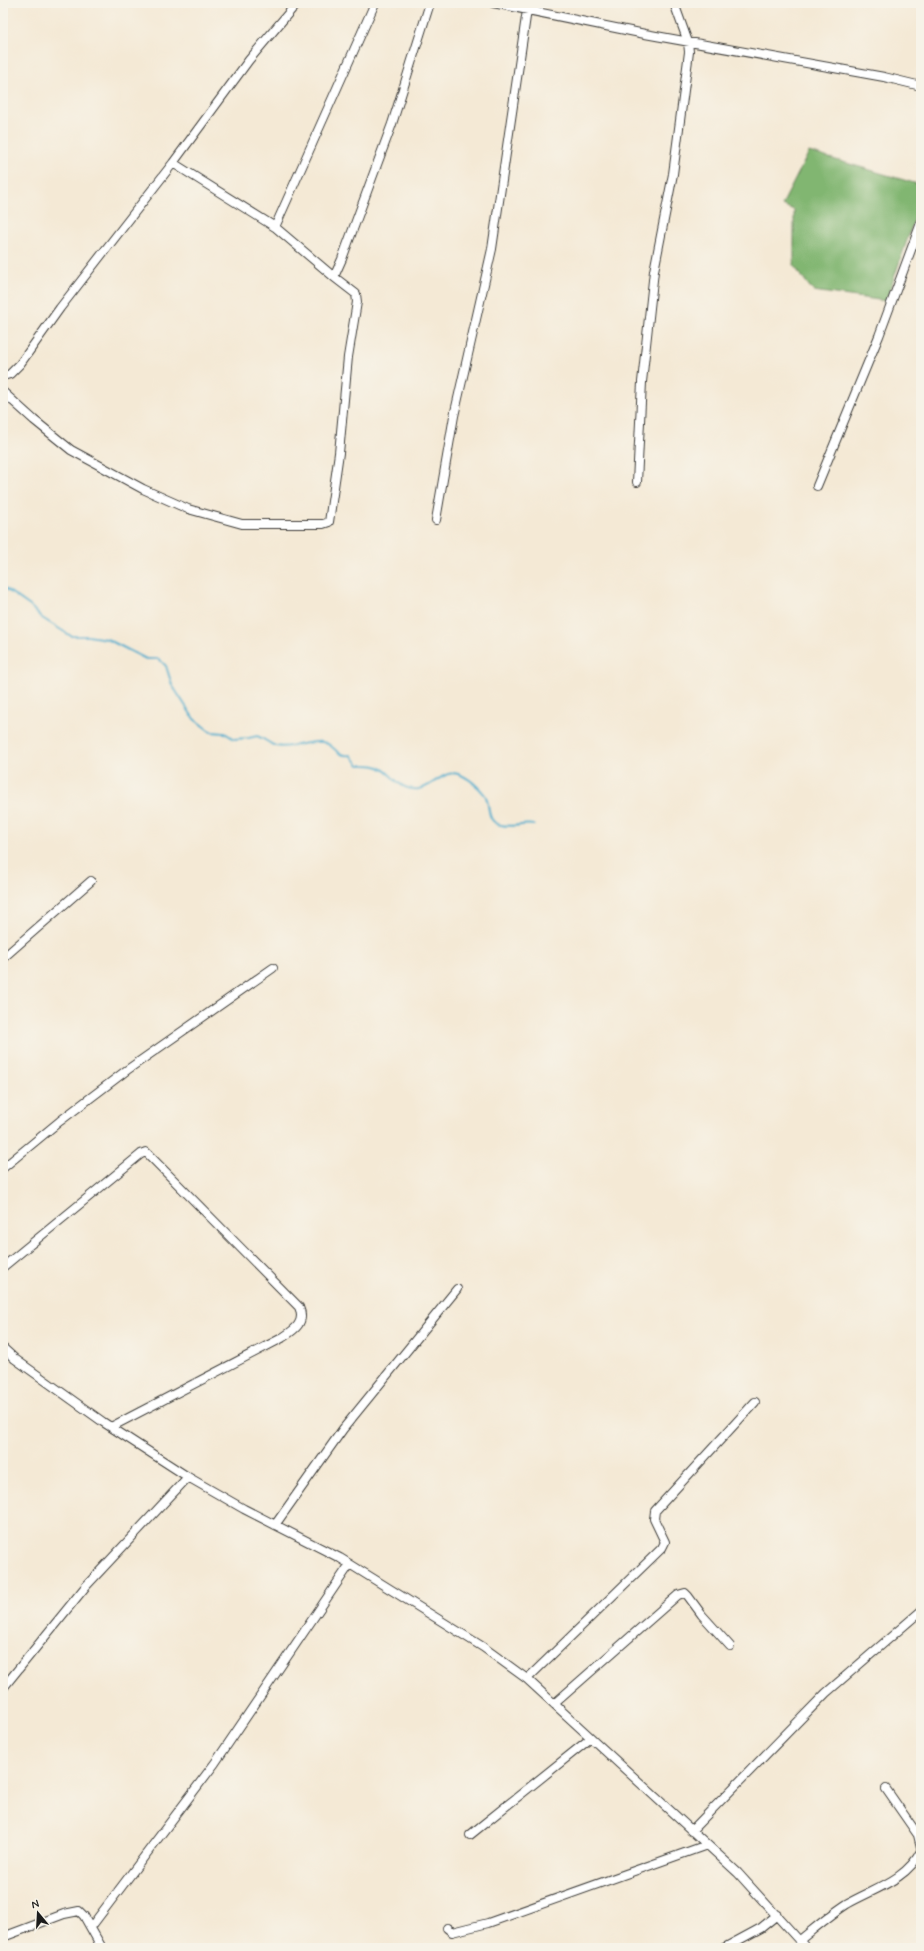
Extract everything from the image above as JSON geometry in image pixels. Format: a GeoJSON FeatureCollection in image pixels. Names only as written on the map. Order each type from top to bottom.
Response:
{"type":"FeatureCollection","features":[{"type":"Feature","properties":{"kind":"street"},"geometry":{"type":"LineString","coordinates":[[3,376],[10,374],[20,364],[60,308],[173,163],[249,60],[298,3]]}},
{"type":"Feature","properties":{"kind":"street"},"geometry":{"type":"LineString","coordinates":[[275,227],[375,3]]}},
{"type":"Feature","properties":{"kind":"street"},"geometry":{"type":"LineString","coordinates":[[334,277],[392,124],[430,3]]}},
{"type":"Feature","properties":{"kind":"street"},"geometry":{"type":"LineString","coordinates":[[493,3],[688,42],[877,76],[921,86]]}},
{"type":"Feature","properties":{"kind":"street"},"geometry":{"type":"LineString","coordinates":[[637,482],[642,382],[654,271],[673,174],[689,52],[688,42],[674,3]]}},
{"type":"Feature","properties":{"kind":"street"},"geometry":{"type":"LineString","coordinates":[[436,520],[454,416],[492,249],[527,10]]}},
{"type":"Feature","properties":{"kind":"street"},"geometry":{"type":"LineString","coordinates":[[3,392],[71,450],[143,489],[188,508],[242,524],[280,525],[327,522],[331,518],[348,357],[357,302],[356,294],[275,227],[173,163]]}},
{"type":"Feature","properties":{"kind":"street"},"geometry":{"type":"LineString","coordinates":[[817,486],[879,336],[921,223]]}},
{"type":"Feature","properties":{"kind":"street"},"geometry":{"type":"LineString","coordinates":[[3,958],[91,881]]}},
{"type":"Feature","properties":{"kind":"street"},"geometry":{"type":"LineString","coordinates":[[3,1168],[60,1121],[127,1070],[273,968]]}},
{"type":"Feature","properties":{"kind":"street"},"geometry":{"type":"LineString","coordinates":[[3,1267],[89,1195],[141,1154],[146,1152],[299,1307],[302,1316],[299,1325],[282,1338],[110,1427]]}},
{"type":"Feature","properties":{"kind":"street"},"geometry":{"type":"LineString","coordinates":[[275,1525],[343,1429],[457,1289]]}},
{"type":"Feature","properties":{"kind":"street"},"geometry":{"type":"LineString","coordinates":[[3,1348],[15,1359],[110,1427],[188,1477],[350,1564],[483,1647],[527,1678],[690,1831],[738,1873],[806,1948]]}},
{"type":"Feature","properties":{"kind":"street"},"geometry":{"type":"LineString","coordinates":[[527,1678],[662,1548],[664,1542],[654,1519],[655,1511],[755,1402]]}},
{"type":"Feature","properties":{"kind":"street"},"geometry":{"type":"LineString","coordinates":[[3,1688],[86,1586],[188,1477]]}},
{"type":"Feature","properties":{"kind":"street"},"geometry":{"type":"LineString","coordinates":[[91,1927],[215,1763],[350,1564]]}},
{"type":"Feature","properties":{"kind":"street"},"geometry":{"type":"LineString","coordinates":[[554,1704],[667,1605],[683,1594],[688,1596],[702,1615],[730,1646]]}},
{"type":"Feature","properties":{"kind":"street"},"geometry":{"type":"LineString","coordinates":[[690,1831],[826,1693],[921,1611]]}},
{"type":"Feature","properties":{"kind":"street"},"geometry":{"type":"LineString","coordinates":[[470,1835],[591,1738]]}},
{"type":"Feature","properties":{"kind":"street"},"geometry":{"type":"LineString","coordinates":[[886,1789],[918,1835],[921,1847]]}},
{"type":"Feature","properties":{"kind":"street"},"geometry":{"type":"LineString","coordinates":[[447,1928],[452,1932],[488,1923],[707,1846]]}},
{"type":"Feature","properties":{"kind":"street"},"geometry":{"type":"LineString","coordinates":[[800,1940],[826,1918],[907,1870],[918,1858],[921,1851]]}},
{"type":"Feature","properties":{"kind":"street"},"geometry":{"type":"LineString","coordinates":[[3,1937],[73,1911],[79,1911],[91,1927],[102,1948]]}},
{"type":"Feature","properties":{"kind":"street"},"geometry":{"type":"LineString","coordinates":[[724,1948],[761,1928],[777,1915]]}},
{"type":"Feature","properties":{"kind":"green space"},"geometry":{"type":"Polygon","coordinates":[[[809,152],[921,185],[921,200],[886,301],[813,291],[794,266],[794,210],[782,205],[809,152]]]}},
{"type":"Feature","properties":{"kind":"waterway"},"geometry":{"type":"LineString","coordinates":[[3,587],[30,606],[42,618],[71,636],[88,636],[107,639],[146,659],[159,659],[166,666],[172,685],[194,719],[211,732],[225,733],[234,739],[257,736],[281,747],[311,742],[327,743],[341,754],[351,755],[359,765],[379,767],[406,788],[424,788],[443,776],[453,773],[458,774],[466,777],[485,795],[490,817],[496,823],[509,826],[534,825]]}}]}
